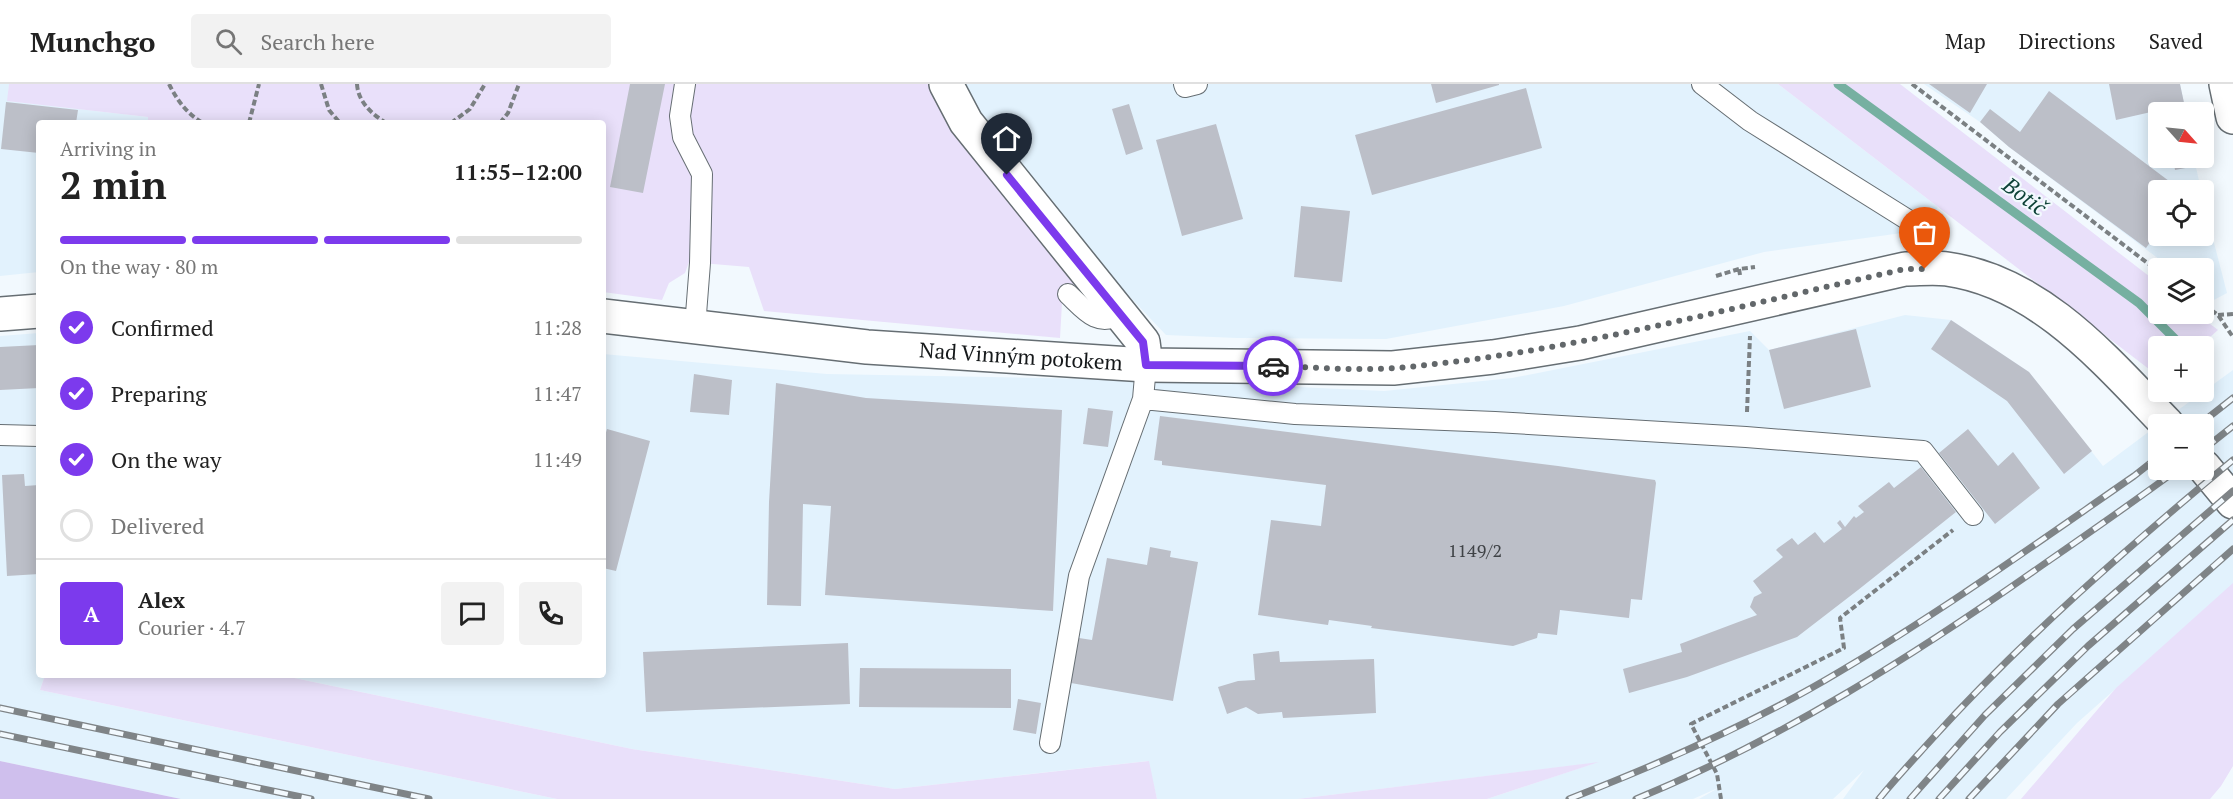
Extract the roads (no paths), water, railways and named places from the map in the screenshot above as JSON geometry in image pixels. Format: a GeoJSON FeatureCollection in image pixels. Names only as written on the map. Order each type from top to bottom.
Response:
{"type":"FeatureCollection","features":[{"type":"Feature","properties":{"kind":"street"},"geometry":{"type":"LineString","coordinates":[[946,84],[966,122],[1143,342],[1146,365]]}},
{"type":"Feature","properties":{"kind":"street"},"geometry":{"type":"LineString","coordinates":[[2226,84],[2233,117]]}},
{"type":"Feature","properties":{"kind":"street","name":"Nad Vinným potokem"},"geometry":{"type":"LineString","coordinates":[[606,316],[867,347],[1146,365],[1393,368],[1493,357],[1580,343],[1905,269],[1946,269],[1981,277],[2045,310],[2081,337],[2158,414]]}},
{"type":"Feature","properties":{"kind":"street"},"geometry":{"type":"LineString","coordinates":[[0,314],[36,311]]}},
{"type":"Feature","properties":{"kind":"street"},"geometry":{"type":"LineString","coordinates":[[2214,479],[2233,502]]}},
{"type":"Feature","properties":{"kind":"lane"},"geometry":{"type":"LineString","coordinates":[[685,84],[680,116],[683,137],[702,174],[700,263],[695,327]]}},
{"type":"Feature","properties":{"kind":"lane"},"geometry":{"type":"LineString","coordinates":[[1184,84],[1185,87],[1197,84]]}},
{"type":"Feature","properties":{"kind":"lane"},"geometry":{"type":"LineString","coordinates":[[1702,84],[1750,121],[1935,239]]}},
{"type":"Feature","properties":{"kind":"lane"},"geometry":{"type":"LineString","coordinates":[[1068,294],[1101,320],[1109,321],[1120,314]]}},
{"type":"Feature","properties":{"kind":"lane"},"geometry":{"type":"LineString","coordinates":[[1050,743],[1079,576],[1143,399],[1146,365]]}},
{"type":"Feature","properties":{"kind":"lane"},"geometry":{"type":"LineString","coordinates":[[1143,399],[1295,414],[1507,423],[1746,437],[1923,451],[1973,515]]}},
{"type":"Feature","properties":{"kind":"lane"},"geometry":{"type":"LineString","coordinates":[[0,435],[36,436]]}},
{"type":"Feature","properties":{"kind":"waterway","name":"Botič"},"geometry":{"type":"LineString","coordinates":[[1838,84],[2139,303],[2172,336]]}},
{"type":"Feature","properties":{"kind":"railway"},"geometry":{"type":"LineString","coordinates":[[2213,414],[2233,398]]}},
{"type":"Feature","properties":{"kind":"railway"},"geometry":{"type":"LineString","coordinates":[[2214,441],[2233,426]]}},
{"type":"Feature","properties":{"kind":"railway"},"geometry":{"type":"LineString","coordinates":[[1879,799],[2004,664],[2116,560],[2233,460]]}},
{"type":"Feature","properties":{"kind":"railway"},"geometry":{"type":"LineString","coordinates":[[1569,799],[1707,741],[1807,691],[1988,577],[2148,465]]}},
{"type":"Feature","properties":{"kind":"railway"},"geometry":{"type":"LineString","coordinates":[[1636,799],[1743,750],[1897,663],[1995,598],[2163,480]]}},
{"type":"Feature","properties":{"kind":"railway"},"geometry":{"type":"LineString","coordinates":[[1910,799],[1985,715],[2073,629],[2233,491]]}},
{"type":"Feature","properties":{"kind":"railway"},"geometry":{"type":"LineString","coordinates":[[1939,799],[2000,732],[2088,646],[2233,520]]}},
{"type":"Feature","properties":{"kind":"railway"},"geometry":{"type":"LineString","coordinates":[[1969,799],[2058,704],[2233,549]]}},
{"type":"Feature","properties":{"kind":"railway"},"geometry":{"type":"LineString","coordinates":[[0,708],[429,799]]}},
{"type":"Feature","properties":{"kind":"railway"},"geometry":{"type":"LineString","coordinates":[[0,734],[311,799]]}}]}
